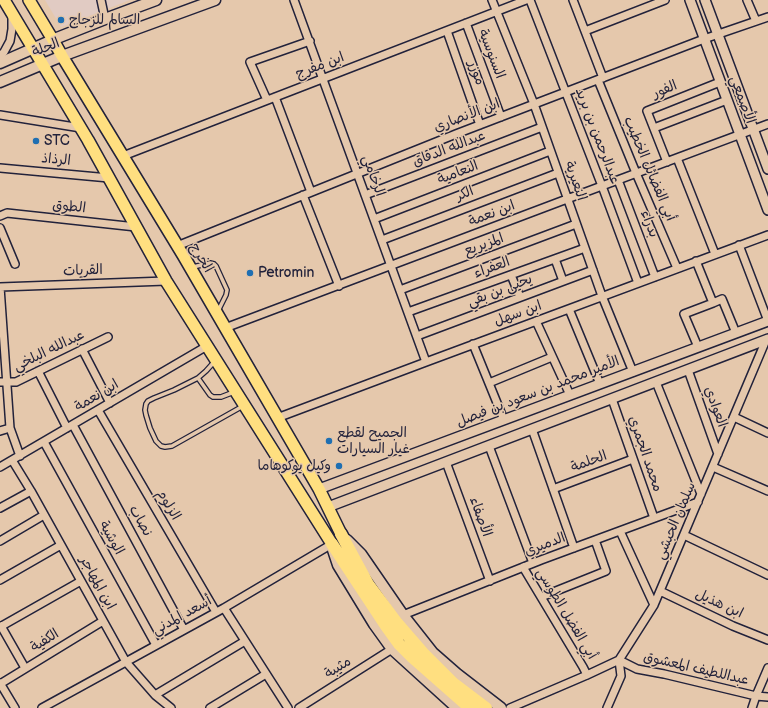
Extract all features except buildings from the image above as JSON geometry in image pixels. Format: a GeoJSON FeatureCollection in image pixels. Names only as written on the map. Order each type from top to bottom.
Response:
{"type":"FeatureCollection","features":[{"type":"Feature","properties":{"kind":"highway"},"geometry":{"type":"LineString","coordinates":[[341,534],[364,586],[386,626],[399,644],[470,708]]}},
{"type":"Feature","properties":{"kind":"highway"},"geometry":{"type":"LineString","coordinates":[[332,544],[364,586],[423,653],[453,682],[486,708]]}},
{"type":"Feature","properties":{"kind":"main road"},"geometry":{"type":"LineString","coordinates":[[4,0],[81,128],[166,281],[332,544],[338,565],[374,624],[392,649],[457,708]]}},
{"type":"Feature","properties":{"kind":"main road","name":"الخرج"},"geometry":{"type":"LineString","coordinates":[[29,0],[190,267],[319,489],[341,534]]}},
{"type":"Feature","properties":{"kind":"main road","name":"الحلة"},"geometry":{"type":"LineString","coordinates":[[0,63],[105,19],[156,0]]}},
{"type":"Feature","properties":{"kind":"main road","name":"الحلة"},"geometry":{"type":"LineString","coordinates":[[0,82],[62,56],[215,0]]}},
{"type":"Feature","properties":{"kind":"main road"},"geometry":{"type":"LineString","coordinates":[[341,534],[361,554],[403,615],[433,653],[457,674],[501,708]]}},
{"type":"Feature","properties":{"kind":"street"},"geometry":{"type":"LineString","coordinates":[[101,0],[105,19]]}},
{"type":"Feature","properties":{"kind":"street","name":"الرخامي"},"geometry":{"type":"LineString","coordinates":[[294,0],[324,78],[426,362]]}},
{"type":"Feature","properties":{"kind":"street","name":"النعيرية"},"geometry":{"type":"LineString","coordinates":[[492,0],[534,104],[592,270],[633,372]]}},
{"type":"Feature","properties":{"kind":"street","name":"ابن مفرج"},"geometry":{"type":"LineString","coordinates":[[123,156],[526,0]]}},
{"type":"Feature","properties":{"kind":"street","name":"عبدالرحمن بن بريد"},"geometry":{"type":"LineString","coordinates":[[530,0],[638,283]]}},
{"type":"Feature","properties":{"kind":"street","name":"أبي الفضائل الخطيب"},"geometry":{"type":"LineString","coordinates":[[573,0],[585,31],[600,79],[636,174],[677,268]]}},
{"type":"Feature","properties":{"kind":"street"},"geometry":{"type":"LineString","coordinates":[[585,31],[665,0]]}},
{"type":"Feature","properties":{"kind":"street","name":"الأصمعي"},"geometry":{"type":"LineString","coordinates":[[690,0],[768,210]]}},
{"type":"Feature","properties":{"kind":"street","name":"الأصمعي"},"geometry":{"type":"LineString","coordinates":[[705,0],[768,169]]}},
{"type":"Feature","properties":{"kind":"street"},"geometry":{"type":"LineString","coordinates":[[747,0],[756,21]]}},
{"type":"Feature","properties":{"kind":"street","name":"الحلة"},"geometry":{"type":"LineString","coordinates":[[0,56],[10,41],[12,15]]}},
{"type":"Feature","properties":{"kind":"street","name":"ابن الأنصاري"},"geometry":{"type":"LineString","coordinates":[[177,246],[534,104],[704,39],[768,17]]}},
{"type":"Feature","properties":{"kind":"street","name":"السنوسية"},"geometry":{"type":"LineString","coordinates":[[466,23],[501,117]]}},
{"type":"Feature","properties":{"kind":"street","name":"موزر"},"geometry":{"type":"LineString","coordinates":[[447,31],[480,125]]}},
{"type":"Feature","properties":{"kind":"street"},"geometry":{"type":"LineString","coordinates":[[267,100],[250,62],[310,41]]}},
{"type":"Feature","properties":{"kind":"street","name":"الفور"},"geometry":{"type":"LineString","coordinates":[[667,162],[647,111],[720,82]]}},
{"type":"Feature","properties":{"kind":"street"},"geometry":{"type":"LineString","coordinates":[[276,97],[311,192]]}},
{"type":"Feature","properties":{"kind":"street"},"geometry":{"type":"LineString","coordinates":[[654,128],[727,100]]}},
{"type":"Feature","properties":{"kind":"street"},"geometry":{"type":"LineString","coordinates":[[0,115],[81,128]]}},
{"type":"Feature","properties":{"kind":"street","name":"ابن نعمة"},"geometry":{"type":"LineString","coordinates":[[225,328],[768,124]]}},
{"type":"Feature","properties":{"kind":"street","name":"عبدالله الدقاق"},"geometry":{"type":"LineString","coordinates":[[365,195],[542,127]]}},
{"type":"Feature","properties":{"kind":"street","name":"النعامية"},"geometry":{"type":"LineString","coordinates":[[374,219],[550,151]]}},
{"type":"Feature","properties":{"kind":"street"},"geometry":{"type":"LineString","coordinates":[[677,158],[715,254]]}},
{"type":"Feature","properties":{"kind":"street","name":"الرذاذ"},"geometry":{"type":"LineString","coordinates":[[0,168],[109,178]]}},
{"type":"Feature","properties":{"kind":"street","name":"الكر"},"geometry":{"type":"LineString","coordinates":[[382,240],[558,173]]}},
{"type":"Feature","properties":{"kind":"street","name":"بدراء"},"geometry":{"type":"LineString","coordinates":[[618,180],[655,277]]}},
{"type":"Feature","properties":{"kind":"street"},"geometry":{"type":"LineString","coordinates":[[303,195],[339,286]]}},
{"type":"Feature","properties":{"kind":"street","name":"الطوق"},"geometry":{"type":"LineString","coordinates":[[0,216],[7,213],[136,227]]}},
{"type":"Feature","properties":{"kind":"street","name":"المزيريع"},"geometry":{"type":"LineString","coordinates":[[400,290],[576,224]]}},
{"type":"Feature","properties":{"kind":"street"},"geometry":{"type":"LineString","coordinates":[[0,228],[15,264]]}},
{"type":"Feature","properties":{"kind":"street","name":"ابن سهل"},"geometry":{"type":"LineString","coordinates":[[277,418],[768,234]]}},
{"type":"Feature","properties":{"kind":"street"},"geometry":{"type":"LineString","coordinates":[[739,246],[768,321]]}},
{"type":"Feature","properties":{"kind":"street","name":"العفراء"},"geometry":{"type":"LineString","coordinates":[[408,312],[585,248]]}},
{"type":"Feature","properties":{"kind":"street"},"geometry":{"type":"LineString","coordinates":[[555,259],[563,281]]}},
{"type":"Feature","properties":{"kind":"street"},"geometry":{"type":"LineString","coordinates":[[696,261],[713,303]]}},
{"type":"Feature","properties":{"kind":"street","name":"يحيى بن بقي"},"geometry":{"type":"LineString","coordinates":[[417,336],[592,270]]}},
{"type":"Feature","properties":{"kind":"street"},"geometry":{"type":"LineString","coordinates":[[512,275],[520,297]]}},
{"type":"Feature","properties":{"kind":"street","name":"القريات"},"geometry":{"type":"LineString","coordinates":[[0,287],[166,281]]}},
{"type":"Feature","properties":{"kind":"street"},"geometry":{"type":"LineString","coordinates":[[0,287],[3,382],[10,428],[20,456]]}},
{"type":"Feature","properties":{"kind":"street"},"geometry":{"type":"LineString","coordinates":[[698,347],[684,314],[722,299],[736,333]]}},
{"type":"Feature","properties":{"kind":"street"},"geometry":{"type":"LineString","coordinates":[[569,309],[600,384]]}},
{"type":"Feature","properties":{"kind":"street"},"geometry":{"type":"LineString","coordinates":[[536,321],[570,395]]}},
{"type":"Feature","properties":{"kind":"street","name":"الأمير محمد بن سعود بن فيصل"},"geometry":{"type":"LineString","coordinates":[[319,489],[768,321]]}},
{"type":"Feature","properties":{"kind":"street","name":"عبدالله البلخي"},"geometry":{"type":"LineString","coordinates":[[3,382],[16,382],[108,337]]}},
{"type":"Feature","properties":{"kind":"street"},"geometry":{"type":"LineString","coordinates":[[328,507],[767,340]]}},
{"type":"Feature","properties":{"kind":"street","name":"سلمان الحبشي"},"geometry":{"type":"LineString","coordinates":[[619,660],[654,605],[767,340]]}},
{"type":"Feature","properties":{"kind":"street"},"geometry":{"type":"LineString","coordinates":[[473,344],[488,384],[504,420]]}},
{"type":"Feature","properties":{"kind":"street","name":"ابن نعمة"},"geometry":{"type":"LineString","coordinates":[[0,468],[207,346]]}},
{"type":"Feature","properties":{"kind":"street"},"geometry":{"type":"LineString","coordinates":[[82,349],[110,404]]}},
{"type":"Feature","properties":{"kind":"street"},"geometry":{"type":"LineString","coordinates":[[488,384],[552,357]]}},
{"type":"Feature","properties":{"kind":"street","name":"العوادي"},"geometry":{"type":"LineString","coordinates":[[688,370],[718,454]]}},
{"type":"Feature","properties":{"kind":"street","name":"نصاب"},"geometry":{"type":"LineString","coordinates":[[38,371],[184,630]]}},
{"type":"Feature","properties":{"kind":"street"},"geometry":{"type":"LineString","coordinates":[[656,382],[701,494]]}},
{"type":"Feature","properties":{"kind":"street","name":"محمد الجمري"},"geometry":{"type":"LineString","coordinates":[[612,399],[654,518]]}},
{"type":"Feature","properties":{"kind":"street","name":"الزلوم"},"geometry":{"type":"LineString","coordinates":[[98,410],[216,612]]}},
{"type":"Feature","properties":{"kind":"street"},"geometry":{"type":"LineString","coordinates":[[734,417],[768,433]]}},
{"type":"Feature","properties":{"kind":"street"},"geometry":{"type":"LineString","coordinates":[[0,431],[10,428]]}},
{"type":"Feature","properties":{"kind":"street"},"geometry":{"type":"LineString","coordinates":[[532,429],[574,548]]}},
{"type":"Feature","properties":{"kind":"street","name":"الوشية"},"geometry":{"type":"LineString","coordinates":[[44,442],[156,645]]}},
{"type":"Feature","properties":{"kind":"street","name":"أبي الفضل الطوسي"},"geometry":{"type":"LineString","coordinates":[[489,446],[533,563]]}},
{"type":"Feature","properties":{"kind":"street","name":"الحلمة"},"geometry":{"type":"LineString","coordinates":[[553,489],[633,459]]}},
{"type":"Feature","properties":{"kind":"street","name":"ابن المهاجر"},"geometry":{"type":"LineString","coordinates":[[12,460],[31,491],[126,662],[155,695],[171,708]]}},
{"type":"Feature","properties":{"kind":"street","name":"الأصفاء"},"geometry":{"type":"LineString","coordinates":[[446,462],[490,580]]}},
{"type":"Feature","properties":{"kind":"street"},"geometry":{"type":"LineString","coordinates":[[713,467],[768,491]]}},
{"type":"Feature","properties":{"kind":"street"},"geometry":{"type":"LineString","coordinates":[[0,508],[31,491]]}},
{"type":"Feature","properties":{"kind":"street","name":"الدميري"},"geometry":{"type":"LineString","coordinates":[[403,615],[533,563],[698,502]]}},
{"type":"Feature","properties":{"kind":"street"},"geometry":{"type":"LineString","coordinates":[[0,541],[44,515]]}},
{"type":"Feature","properties":{"kind":"street"},"geometry":{"type":"LineString","coordinates":[[620,531],[654,605]]}},
{"type":"Feature","properties":{"kind":"street"},"geometry":{"type":"LineString","coordinates":[[684,535],[767,573]]}},
{"type":"Feature","properties":{"kind":"street"},"geometry":{"type":"LineString","coordinates":[[541,597],[606,571],[595,540]]}},
{"type":"Feature","properties":{"kind":"street","name":"أسعد المدني"},"geometry":{"type":"LineString","coordinates":[[42,708],[224,608],[332,544]]}},
{"type":"Feature","properties":{"kind":"street"},"geometry":{"type":"LineString","coordinates":[[0,580],[61,545]]}},
{"type":"Feature","properties":{"kind":"street","name":"أبي الفضل الطوسي"},"geometry":{"type":"LineString","coordinates":[[523,567],[584,667],[587,675]]}},
{"type":"Feature","properties":{"kind":"street"},"geometry":{"type":"LineString","coordinates":[[25,668],[1,626],[81,581]]}},
{"type":"Feature","properties":{"kind":"street","name":"ابن هذيل"},"geometry":{"type":"LineString","coordinates":[[660,590],[733,626],[768,640]]}},
{"type":"Feature","properties":{"kind":"street"},"geometry":{"type":"LineString","coordinates":[[224,608],[288,708]]}},
{"type":"Feature","properties":{"kind":"street","name":"الكفية"},"geometry":{"type":"LineString","coordinates":[[0,684],[103,621]]}},
{"type":"Feature","properties":{"kind":"street"},"geometry":{"type":"LineString","coordinates":[[155,695],[245,641]]}},
{"type":"Feature","properties":{"kind":"street","name":"مثيبة"},"geometry":{"type":"LineString","coordinates":[[299,708],[392,649]]}},
{"type":"Feature","properties":{"kind":"street"},"geometry":{"type":"LineString","coordinates":[[510,708],[619,660],[621,676],[607,708]]}},
{"type":"Feature","properties":{"kind":"street","name":"عبداللطيف المعشوق"},"geometry":{"type":"LineString","coordinates":[[619,660],[637,669],[756,696],[768,697]]}},
{"type":"Feature","properties":{"kind":"street"},"geometry":{"type":"LineString","coordinates":[[752,708],[768,668]]}},
{"type":"Feature","properties":{"kind":"street"},"geometry":{"type":"LineString","coordinates":[[210,708],[266,674]]}},
{"type":"Feature","properties":{"kind":"street"},"geometry":{"type":"LineString","coordinates":[[0,684],[15,708]]}},
{"type":"Feature","properties":{"kind":"lane"},"geometry":{"type":"LineString","coordinates":[[190,267],[210,263],[216,266],[227,290],[216,314]]}},
{"type":"Feature","properties":{"kind":"lane"},"geometry":{"type":"LineString","coordinates":[[215,360],[198,378],[148,401],[146,404],[146,410],[150,428],[156,441],[161,446],[169,447],[244,405]]}},
{"type":"Feature","properties":{"kind":"lane"},"geometry":{"type":"LineString","coordinates":[[198,378],[213,397],[221,397],[235,392]]}},
{"type":"Feature","properties":{"kind":"shaded area"},"geometry":{"type":"Polygon","coordinates":[[[45,0],[130,0],[61,27],[45,0]]]}},
{"type":"Feature","properties":{"kind":"place","name":"السالم للزجاج"},"geometry":{"type":"Point","coordinates":[61,20]}},
{"type":"Feature","properties":{"kind":"place","name":"STC"},"geometry":{"type":"Point","coordinates":[36,141]}},
{"type":"Feature","properties":{"kind":"place","name":"Petromin"},"geometry":{"type":"Point","coordinates":[250,273]}},
{"type":"Feature","properties":{"kind":"place","name":"الجميح لقطع غيار السيارات"},"geometry":{"type":"Point","coordinates":[329,441]}},
{"type":"Feature","properties":{"kind":"place","name":"وكيل يوكوهاما"},"geometry":{"type":"Point","coordinates":[339,466]}}]}
